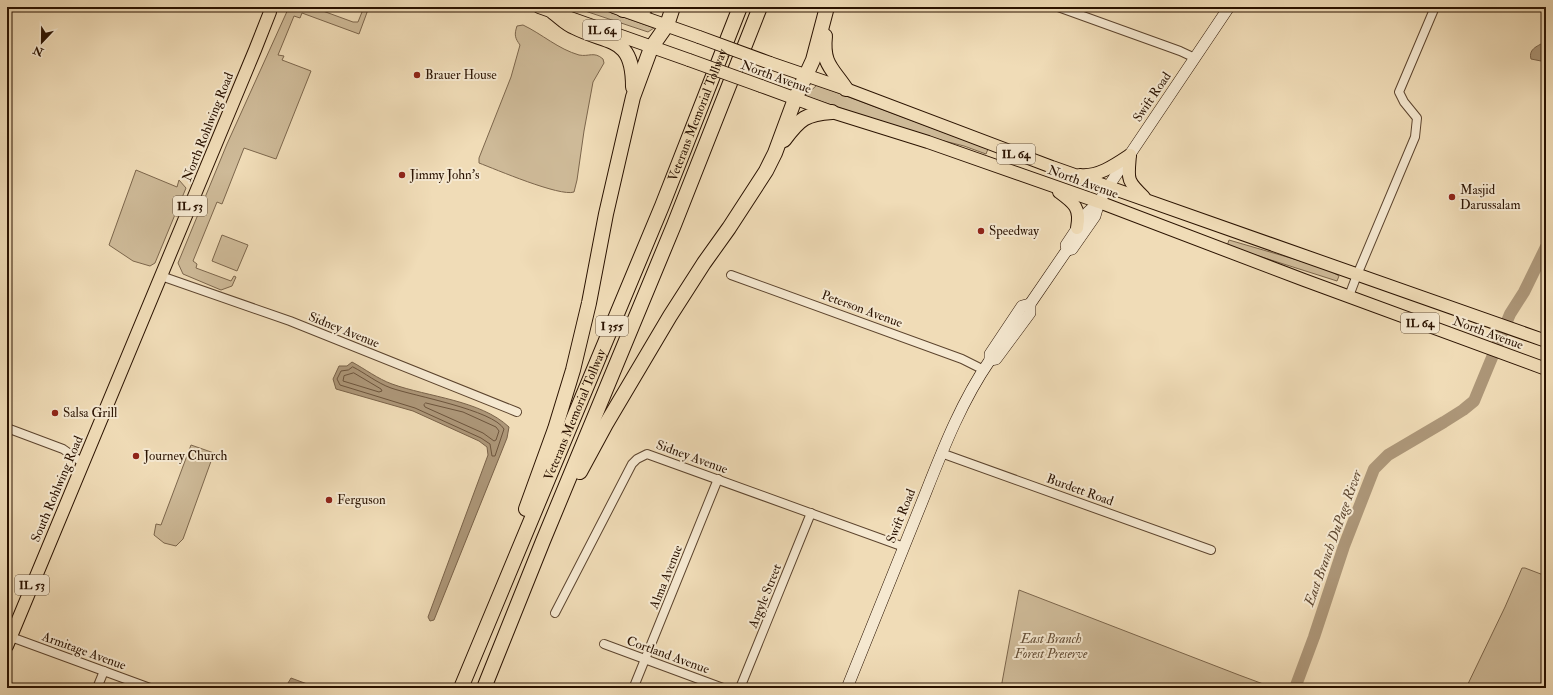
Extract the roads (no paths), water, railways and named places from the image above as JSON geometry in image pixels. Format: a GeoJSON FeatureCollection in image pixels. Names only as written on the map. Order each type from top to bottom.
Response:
{"type":"FeatureCollection","features":[{"type":"Feature","properties":{"kind":"highway"},"geometry":{"type":"LineString","coordinates":[[619,9],[646,7]]}},
{"type":"Feature","properties":{"kind":"highway"},"geometry":{"type":"LineString","coordinates":[[480,643],[510,551],[555,429],[573,370],[589,303],[606,214],[633,97],[651,48],[667,25],[673,7]]}},
{"type":"Feature","properties":{"kind":"highway","name":"Veterans Memorial Tollway"},"geometry":{"type":"LineString","coordinates":[[461,688],[662,206],[740,7]]}},
{"type":"Feature","properties":{"kind":"highway","name":"Veterans Memorial Tollway"},"geometry":{"type":"LineString","coordinates":[[484,688],[543,541],[674,225],[760,7]]}},
{"type":"Feature","properties":{"kind":"highway"},"geometry":{"type":"LineString","coordinates":[[775,153],[795,99],[812,60],[827,9]]}},
{"type":"Feature","properties":{"kind":"highway"},"geometry":{"type":"LineString","coordinates":[[827,9],[824,43],[825,56],[828,64],[846,89]]}},
{"type":"Feature","properties":{"kind":"highway"},"geometry":{"type":"LineString","coordinates":[[553,12],[573,27],[614,42],[620,46],[628,56],[633,70],[633,97]]}},
{"type":"Feature","properties":{"kind":"highway"},"geometry":{"type":"LineString","coordinates":[[543,541],[606,424],[670,316],[762,177],[775,153],[792,130],[806,117],[815,114],[832,112]]}},
{"type":"Feature","properties":{"kind":"main road","name":"North Avenue"},"geometry":{"type":"LineString","coordinates":[[539,7],[832,112],[928,142],[1099,202],[1546,369]]}},
{"type":"Feature","properties":{"kind":"main road","name":"North Rohlwing Road"},"geometry":{"type":"LineString","coordinates":[[161,276],[273,9]]}},
{"type":"Feature","properties":{"kind":"main road","name":"North Avenue"},"geometry":{"type":"LineString","coordinates":[[619,9],[846,89],[1108,187],[1546,341]]}},
{"type":"Feature","properties":{"kind":"main road"},"geometry":{"type":"LineString","coordinates":[[1075,175],[1084,176],[1097,173],[1118,163],[1130,155]]}},
{"type":"Feature","properties":{"kind":"main road"},"geometry":{"type":"LineString","coordinates":[[1130,155],[1129,181],[1132,186],[1149,201]]}},
{"type":"Feature","properties":{"kind":"main road"},"geometry":{"type":"LineString","coordinates":[[1039,181],[1060,192],[1075,205],[1079,214],[1077,228]]}},
{"type":"Feature","properties":{"kind":"main road","name":"South Rohlwing Road"},"geometry":{"type":"LineString","coordinates":[[9,642],[161,276]]}},
{"type":"Feature","properties":{"kind":"street"},"geometry":{"type":"LineString","coordinates":[[1058,7],[1180,51],[1195,58]]}},
{"type":"Feature","properties":{"kind":"street","name":"Swift Road"},"geometry":{"type":"LineString","coordinates":[[847,688],[942,453],[967,396],[990,360],[990,354],[1022,306],[1030,304],[1067,250],[1072,249],[1095,216],[1099,202],[1108,187],[1230,7]]}},
{"type":"Feature","properties":{"kind":"street"},"geometry":{"type":"LineString","coordinates":[[1349,296],[1415,137],[1417,118],[1404,102],[1399,92],[1435,7]]}},
{"type":"Feature","properties":{"kind":"street","name":"Swift Road"},"geometry":{"type":"LineString","coordinates":[[1067,250],[1066,245],[1077,228],[1088,212],[1099,202]]}},
{"type":"Feature","properties":{"kind":"street","name":"Peterson Avenue"},"geometry":{"type":"LineString","coordinates":[[732,275],[962,359],[984,370]]}},
{"type":"Feature","properties":{"kind":"street","name":"Sidney Avenue"},"geometry":{"type":"LineString","coordinates":[[161,276],[290,321],[517,412]]}},
{"type":"Feature","properties":{"kind":"street"},"geometry":{"type":"LineString","coordinates":[[7,428],[63,449],[83,463]]}},
{"type":"Feature","properties":{"kind":"street","name":"Burdett Road"},"geometry":{"type":"LineString","coordinates":[[942,453],[1211,550]]}},
{"type":"Feature","properties":{"kind":"street","name":"Sidney Avenue"},"geometry":{"type":"LineString","coordinates":[[555,613],[632,464],[646,454],[904,547]]}},
{"type":"Feature","properties":{"kind":"street","name":"Alma Avenue"},"geometry":{"type":"LineString","coordinates":[[635,684],[718,479]]}},
{"type":"Feature","properties":{"kind":"street","name":"Argyle Street"},"geometry":{"type":"LineString","coordinates":[[740,688],[811,513]]}},
{"type":"Feature","properties":{"kind":"street","name":"Armitage Avenue"},"geometry":{"type":"LineString","coordinates":[[9,642],[104,671],[150,688]]}},
{"type":"Feature","properties":{"kind":"street","name":"Cortland Avenue"},"geometry":{"type":"LineString","coordinates":[[604,644],[723,688]]}},
{"type":"Feature","properties":{"kind":"street"},"geometry":{"type":"LineString","coordinates":[[97,688],[104,671]]}},
{"type":"Feature","properties":{"kind":"water"},"geometry":{"type":"Polygon","coordinates":[[[1546,41],[1546,62],[1531,59],[1531,52],[1537,46],[1546,41]]]}},
{"type":"Feature","properties":{"kind":"water"},"geometry":{"type":"Polygon","coordinates":[[[352,362],[392,384],[453,400],[484,411],[509,427],[507,438],[434,620],[430,621],[428,617],[488,455],[487,447],[479,441],[413,411],[336,389],[333,379],[339,366],[347,366],[352,362]]]}},
{"type":"Feature","properties":{"kind":"water"},"geometry":{"type":"Polygon","coordinates":[[[291,678],[318,688],[285,688],[291,678]]]}},
{"type":"Feature","properties":{"kind":"waterway","name":"East Branch DuPage River"},"geometry":{"type":"LineString","coordinates":[[1295,688],[1314,637],[1344,546],[1374,469],[1388,455],[1444,422],[1474,401],[1510,314],[1524,292],[1546,247]]}},
{"type":"Feature","properties":{"kind":"place","name":"Brauer House"},"geometry":{"type":"Point","coordinates":[417,75]}},
{"type":"Feature","properties":{"kind":"place","name":"Jimmy John's"},"geometry":{"type":"Point","coordinates":[402,175]}},
{"type":"Feature","properties":{"kind":"place","name":"Masjid Darussalam"},"geometry":{"type":"Point","coordinates":[1452,197]}},
{"type":"Feature","properties":{"kind":"place","name":"Speedway"},"geometry":{"type":"Point","coordinates":[981,231]}},
{"type":"Feature","properties":{"kind":"place","name":"Salsa Grill"},"geometry":{"type":"Point","coordinates":[55,413]}},
{"type":"Feature","properties":{"kind":"place","name":"Journey Church"},"geometry":{"type":"Point","coordinates":[136,456]}},
{"type":"Feature","properties":{"kind":"place","name":"Ferguson"},"geometry":{"type":"Point","coordinates":[329,500]}},
{"type":"Feature","properties":{"kind":"park label","name":"East Branch Forest Preserve"},"geometry":{"type":"Point","coordinates":[1051,646]}}]}
